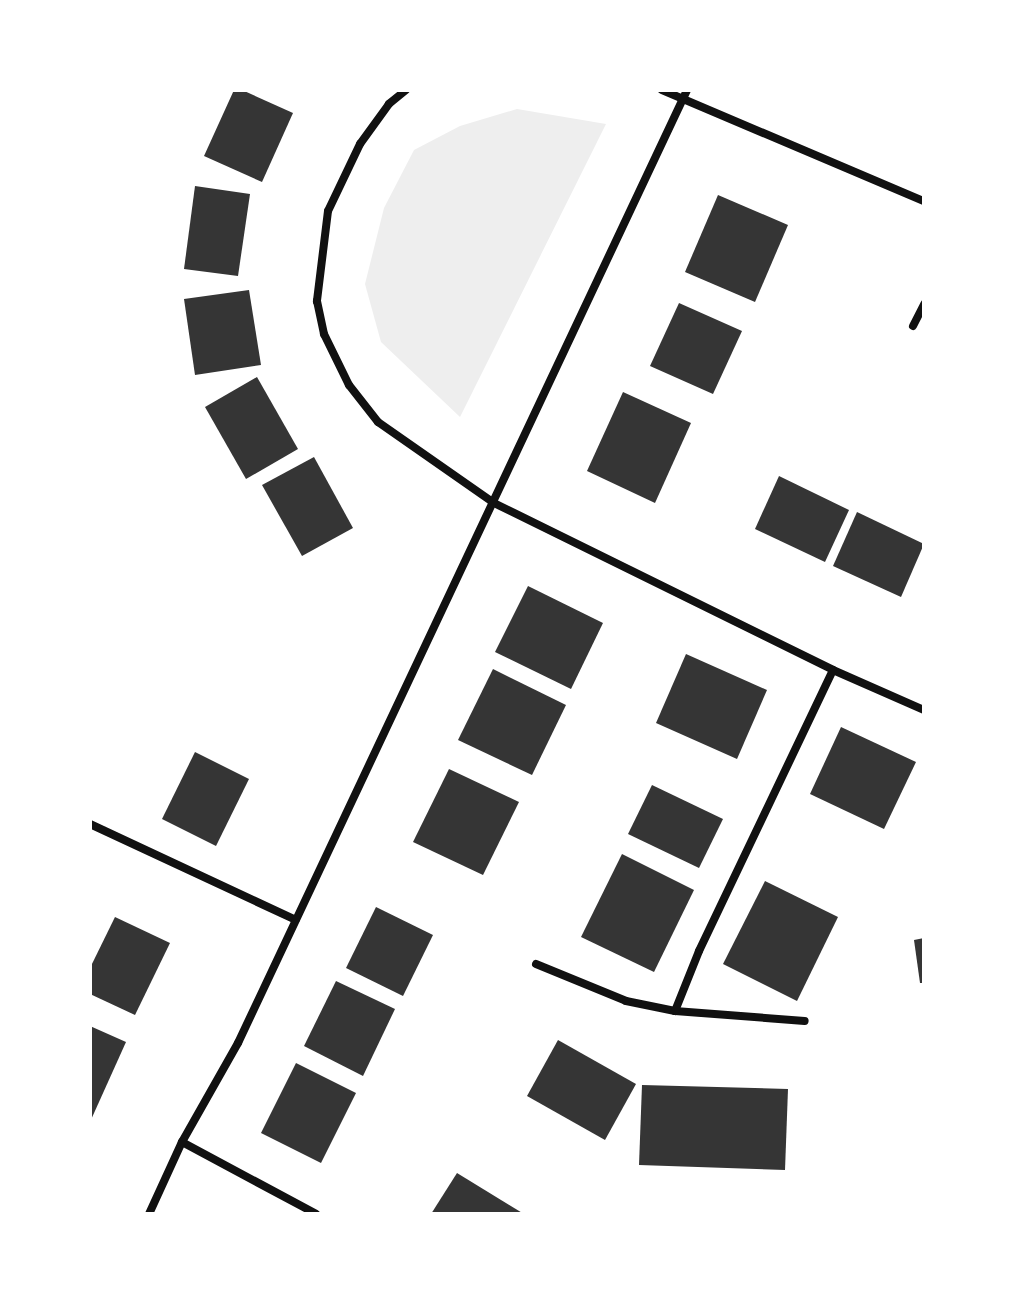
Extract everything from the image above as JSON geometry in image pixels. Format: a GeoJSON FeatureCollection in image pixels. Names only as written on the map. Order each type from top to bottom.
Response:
{"type":"FeatureCollection","features":[{"type":"Feature","properties":{"kind":"street"},"geometry":{"type":"LineString","coordinates":[[406,90],[389,104],[360,144],[328,211],[317,301],[324,334],[349,385],[378,422],[494,503],[833,670],[924,710]]}},
{"type":"Feature","properties":{"kind":"street"},"geometry":{"type":"LineString","coordinates":[[662,90],[685,95],[924,201]]}},
{"type":"Feature","properties":{"kind":"street"},"geometry":{"type":"LineString","coordinates":[[149,1214],[182,1142],[238,1043],[685,95]]}},
{"type":"Feature","properties":{"kind":"street"},"geometry":{"type":"LineString","coordinates":[[913,326],[924,304]]}},
{"type":"Feature","properties":{"kind":"street"},"geometry":{"type":"LineString","coordinates":[[675,1011],[699,951],[833,670]]}},
{"type":"Feature","properties":{"kind":"street"},"geometry":{"type":"LineString","coordinates":[[90,824],[296,920]]}},
{"type":"Feature","properties":{"kind":"street"},"geometry":{"type":"LineString","coordinates":[[536,964],[626,1001],[675,1011],[805,1021]]}},
{"type":"Feature","properties":{"kind":"street"},"geometry":{"type":"LineString","coordinates":[[182,1142],[316,1214]]}},
{"type":"Feature","properties":{"kind":"shaded area"},"geometry":{"type":"Polygon","coordinates":[[[517,109],[606,124],[460,417],[381,342],[365,284],[384,208],[414,150],[460,126],[517,109]]]}},
{"type":"Feature","properties":{"kind":"building"},"geometry":{"type":"Polygon","coordinates":[[[234,90],[242,90],[293,113],[262,182],[204,156],[234,90]]]}},
{"type":"Feature","properties":{"kind":"building"},"geometry":{"type":"Polygon","coordinates":[[[195,186],[250,194],[238,276],[184,269],[195,186]]]}},
{"type":"Feature","properties":{"kind":"building"},"geometry":{"type":"Polygon","coordinates":[[[718,195],[788,225],[755,302],[685,272],[718,195]]]}},
{"type":"Feature","properties":{"kind":"building"},"geometry":{"type":"Polygon","coordinates":[[[249,290],[261,365],[195,375],[184,299],[249,290]]]}},
{"type":"Feature","properties":{"kind":"building"},"geometry":{"type":"Polygon","coordinates":[[[679,303],[742,331],[713,394],[650,366],[679,303]]]}},
{"type":"Feature","properties":{"kind":"building"},"geometry":{"type":"Polygon","coordinates":[[[257,377],[298,449],[246,479],[205,407],[257,377]]]}},
{"type":"Feature","properties":{"kind":"building"},"geometry":{"type":"Polygon","coordinates":[[[623,392],[691,423],[655,503],[587,471],[623,392]]]}},
{"type":"Feature","properties":{"kind":"building"},"geometry":{"type":"Polygon","coordinates":[[[314,457],[353,528],[302,556],[262,485],[314,457]]]}},
{"type":"Feature","properties":{"kind":"building"},"geometry":{"type":"Polygon","coordinates":[[[779,476],[849,510],[825,562],[755,529],[779,476]]]}},
{"type":"Feature","properties":{"kind":"building"},"geometry":{"type":"Polygon","coordinates":[[[857,512],[924,544],[901,597],[833,566],[857,512]]]}},
{"type":"Feature","properties":{"kind":"building"},"geometry":{"type":"Polygon","coordinates":[[[528,586],[603,623],[571,689],[495,652],[528,586]]]}},
{"type":"Feature","properties":{"kind":"building"},"geometry":{"type":"Polygon","coordinates":[[[686,654],[767,690],[737,759],[656,723],[686,654]]]}},
{"type":"Feature","properties":{"kind":"building"},"geometry":{"type":"Polygon","coordinates":[[[493,669],[566,705],[532,775],[458,740],[493,669]]]}},
{"type":"Feature","properties":{"kind":"building"},"geometry":{"type":"Polygon","coordinates":[[[841,727],[916,762],[884,829],[810,794],[841,727]]]}},
{"type":"Feature","properties":{"kind":"building"},"geometry":{"type":"Polygon","coordinates":[[[195,752],[249,779],[216,846],[162,819],[195,752]]]}},
{"type":"Feature","properties":{"kind":"building"},"geometry":{"type":"Polygon","coordinates":[[[449,769],[519,802],[483,875],[413,842],[449,769]]]}},
{"type":"Feature","properties":{"kind":"building"},"geometry":{"type":"Polygon","coordinates":[[[652,785],[723,819],[699,868],[628,834],[652,785]]]}},
{"type":"Feature","properties":{"kind":"building"},"geometry":{"type":"Polygon","coordinates":[[[622,854],[694,890],[654,972],[581,937],[622,854]]]}},
{"type":"Feature","properties":{"kind":"building"},"geometry":{"type":"Polygon","coordinates":[[[765,881],[838,917],[797,1001],[723,964],[765,881]]]}},
{"type":"Feature","properties":{"kind":"building"},"geometry":{"type":"Polygon","coordinates":[[[376,907],[433,935],[403,996],[346,968],[376,907]]]}},
{"type":"Feature","properties":{"kind":"building"},"geometry":{"type":"Polygon","coordinates":[[[115,917],[170,943],[135,1015],[90,994],[90,968],[115,917]]]}},
{"type":"Feature","properties":{"kind":"building"},"geometry":{"type":"Polygon","coordinates":[[[924,938],[924,983],[920,983],[914,940],[924,938]]]}},
{"type":"Feature","properties":{"kind":"building"},"geometry":{"type":"Polygon","coordinates":[[[336,981],[395,1009],[363,1076],[304,1046],[336,981]]]}},
{"type":"Feature","properties":{"kind":"building"},"geometry":{"type":"Polygon","coordinates":[[[90,1026],[126,1042],[90,1122],[90,1026]]]}},
{"type":"Feature","properties":{"kind":"building"},"geometry":{"type":"Polygon","coordinates":[[[558,1040],[636,1084],[605,1140],[527,1096],[558,1040]]]}},
{"type":"Feature","properties":{"kind":"building"},"geometry":{"type":"Polygon","coordinates":[[[296,1063],[356,1093],[321,1163],[261,1133],[296,1063]]]}},
{"type":"Feature","properties":{"kind":"building"},"geometry":{"type":"Polygon","coordinates":[[[642,1085],[788,1089],[785,1170],[639,1165],[642,1085]]]}},
{"type":"Feature","properties":{"kind":"building"},"geometry":{"type":"Polygon","coordinates":[[[457,1173],[524,1214],[431,1214],[457,1173]]]}}]}
